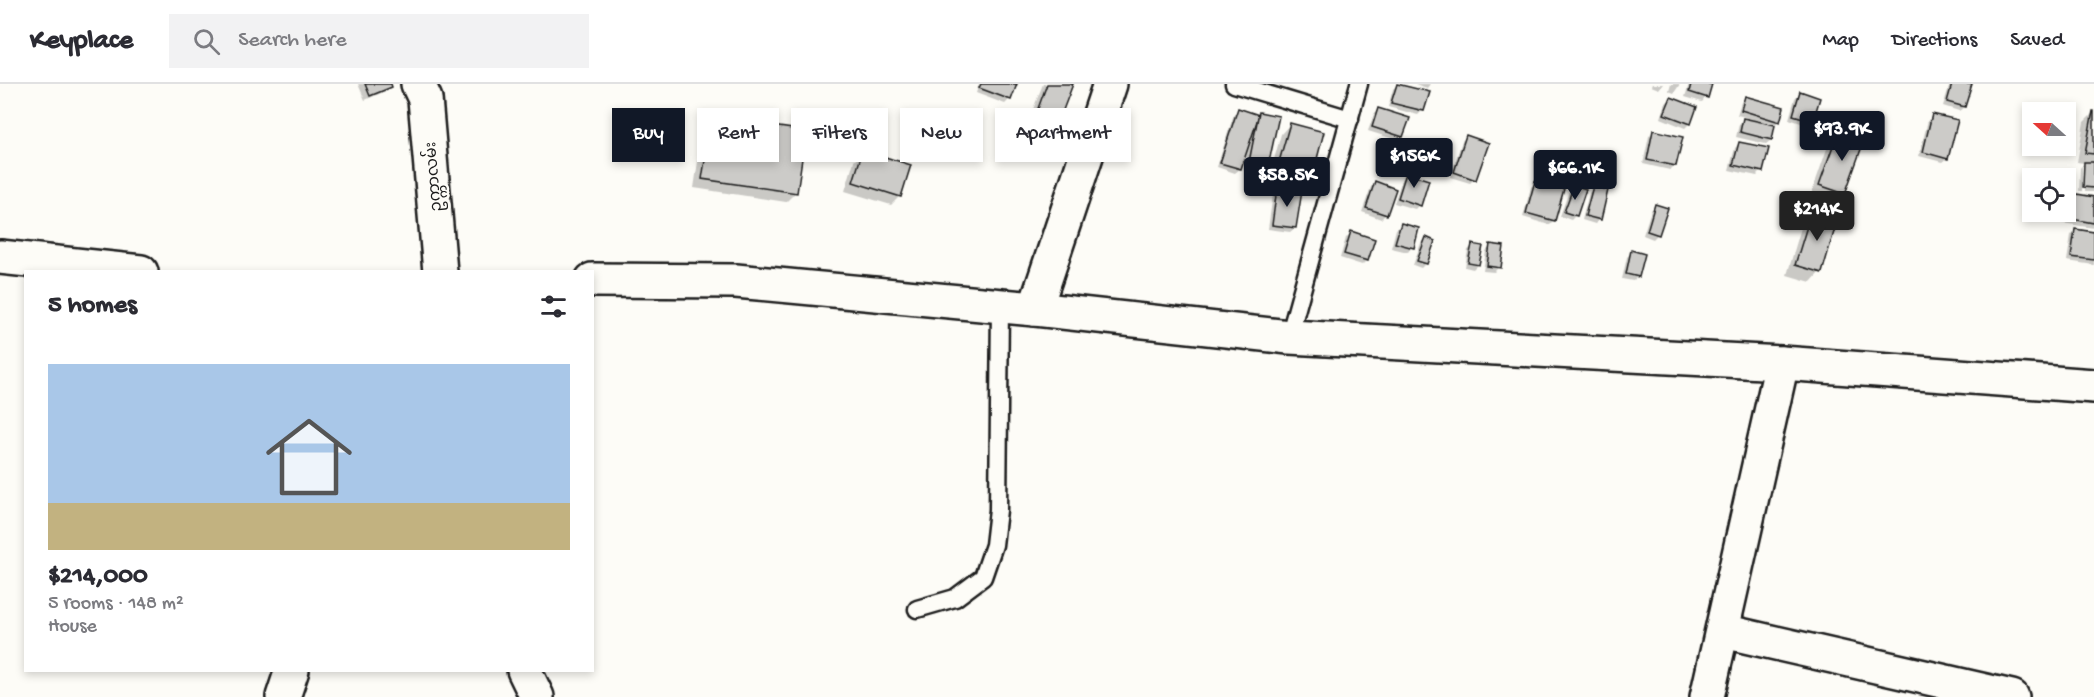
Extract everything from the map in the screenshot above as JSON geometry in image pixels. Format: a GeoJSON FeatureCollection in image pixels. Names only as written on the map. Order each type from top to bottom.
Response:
{"type":"FeatureCollection","features":[{"type":"Feature","properties":{"kind":"street","name":"ဥက္ကာလမ်း"},"geometry":{"type":"LineString","coordinates":[[418,84],[425,99],[440,270]]}},
{"type":"Feature","properties":{"kind":"street"},"geometry":{"type":"LineString","coordinates":[[1035,309],[1110,84]]}},
{"type":"Feature","properties":{"kind":"street"},"geometry":{"type":"LineString","coordinates":[[0,257],[122,270]]}},
{"type":"Feature","properties":{"kind":"street"},"geometry":{"type":"LineString","coordinates":[[594,280],[736,281],[1035,309],[1290,337],[1782,363],[2094,386]]}},
{"type":"Feature","properties":{"kind":"street"},"geometry":{"type":"LineString","coordinates":[[1707,697],[1782,363]]}},
{"type":"Feature","properties":{"kind":"street"},"geometry":{"type":"LineString","coordinates":[[1723,631],[2012,697]]}},
{"type":"Feature","properties":{"kind":"street"},"geometry":{"type":"LineString","coordinates":[[283,697],[291,672]]}},
{"type":"Feature","properties":{"kind":"street"},"geometry":{"type":"LineString","coordinates":[[525,672],[537,697]]}},
{"type":"Feature","properties":{"kind":"lane"},"geometry":{"type":"LineString","coordinates":[[1234,84],[1350,119]]}},
{"type":"Feature","properties":{"kind":"lane"},"geometry":{"type":"LineString","coordinates":[[1290,337],[1359,84]]}},
{"type":"Feature","properties":{"kind":"lane"},"geometry":{"type":"LineString","coordinates":[[917,609],[955,598],[983,577],[994,545],[998,510],[1000,306]]}},
{"type":"Feature","properties":{"kind":"building"},"geometry":{"type":"Polygon","coordinates":[[[365,84],[391,84],[392,87],[370,96],[365,84]]]}},
{"type":"Feature","properties":{"kind":"building"},"geometry":{"type":"Polygon","coordinates":[[[981,84],[1017,84],[1011,100],[979,88],[981,84]]]}},
{"type":"Feature","properties":{"kind":"building"},"geometry":{"type":"Polygon","coordinates":[[[1047,84],[1073,84],[1064,108],[1038,108],[1047,84]]]}},
{"type":"Feature","properties":{"kind":"building"},"geometry":{"type":"Polygon","coordinates":[[[1397,84],[1430,92],[1424,111],[1391,103],[1397,84]]]}},
{"type":"Feature","properties":{"kind":"building"},"geometry":{"type":"Polygon","coordinates":[[[1691,84],[1712,84],[1708,98],[1689,92],[1691,84]]]}},
{"type":"Feature","properties":{"kind":"building"},"geometry":{"type":"Polygon","coordinates":[[[1952,84],[1972,84],[1965,107],[1947,102],[1952,84]]]}},
{"type":"Feature","properties":{"kind":"building"},"geometry":{"type":"Polygon","coordinates":[[[1800,91],[1820,98],[1813,121],[1793,115],[1800,91]]]}},
{"type":"Feature","properties":{"kind":"building"},"geometry":{"type":"Polygon","coordinates":[[[1745,96],[1784,107],[1780,122],[1741,110],[1745,96]]]}},
{"type":"Feature","properties":{"kind":"building"},"geometry":{"type":"Polygon","coordinates":[[[1671,97],[1697,107],[1691,124],[1664,114],[1671,97]]]}},
{"type":"Feature","properties":{"kind":"building"},"geometry":{"type":"Polygon","coordinates":[[[1238,108],[1259,115],[1241,169],[1220,163],[1238,108]]]}},
{"type":"Feature","properties":{"kind":"building"},"geometry":{"type":"Polygon","coordinates":[[[1378,108],[1410,118],[1403,137],[1372,127],[1378,108]]]}},
{"type":"Feature","properties":{"kind":"building"},"geometry":{"type":"Polygon","coordinates":[[[2094,111],[2094,154],[2085,153],[2094,111]]]}},
{"type":"Feature","properties":{"kind":"building"},"geometry":{"type":"Polygon","coordinates":[[[1259,112],[1279,116],[1267,171],[1248,167],[1259,112]]]}},
{"type":"Feature","properties":{"kind":"building"},"geometry":{"type":"Polygon","coordinates":[[[1932,114],[1958,120],[1948,159],[1923,152],[1932,114]]]}},
{"type":"Feature","properties":{"kind":"building"},"geometry":{"type":"Polygon","coordinates":[[[1743,118],[1775,125],[1772,140],[1740,132],[1743,118]]]}},
{"type":"Feature","properties":{"kind":"building"},"geometry":{"type":"Polygon","coordinates":[[[1290,123],[1324,132],[1312,178],[1277,169],[1290,123]]]}},
{"type":"Feature","properties":{"kind":"building"},"geometry":{"type":"Polygon","coordinates":[[[779,127],[791,129],[791,162],[802,162],[797,193],[702,179],[705,162],[779,162],[779,127]]]}},
{"type":"Feature","properties":{"kind":"building"},"geometry":{"type":"Polygon","coordinates":[[[1839,129],[1865,138],[1845,194],[1819,185],[1839,129]]]}},
{"type":"Feature","properties":{"kind":"building"},"geometry":{"type":"Polygon","coordinates":[[[1653,130],[1683,137],[1676,166],[1647,160],[1653,130]]]}},
{"type":"Feature","properties":{"kind":"building"},"geometry":{"type":"Polygon","coordinates":[[[1466,135],[1489,143],[1476,180],[1454,172],[1466,135]]]}},
{"type":"Feature","properties":{"kind":"building"},"geometry":{"type":"Polygon","coordinates":[[[1739,142],[1769,148],[1763,172],[1733,165],[1739,142]]]}},
{"type":"Feature","properties":{"kind":"building"},"geometry":{"type":"Polygon","coordinates":[[[888,158],[911,165],[901,197],[853,182],[859,162],[888,162],[888,158]]]}},
{"type":"Feature","properties":{"kind":"building"},"geometry":{"type":"Polygon","coordinates":[[[2084,162],[2094,162],[2094,188],[2083,187],[2084,162]]]}},
{"type":"Feature","properties":{"kind":"building"},"geometry":{"type":"Polygon","coordinates":[[[1406,173],[1429,180],[1421,206],[1398,198],[1406,173]]]}},
{"type":"Feature","properties":{"kind":"building"},"geometry":{"type":"Polygon","coordinates":[[[1375,181],[1396,189],[1387,215],[1366,208],[1375,181]]]}},
{"type":"Feature","properties":{"kind":"building"},"geometry":{"type":"Polygon","coordinates":[[[1535,181],[1564,189],[1555,221],[1526,213],[1535,181]]]}},
{"type":"Feature","properties":{"kind":"building"},"geometry":{"type":"Polygon","coordinates":[[[1574,185],[1586,189],[1577,216],[1564,212],[1574,185]]]}},
{"type":"Feature","properties":{"kind":"building"},"geometry":{"type":"Polygon","coordinates":[[[1593,186],[1608,190],[1601,220],[1585,216],[1593,186]]]}},
{"type":"Feature","properties":{"kind":"building"},"geometry":{"type":"Polygon","coordinates":[[[1277,188],[1302,191],[1296,228],[1272,225],[1277,188]]]}},
{"type":"Feature","properties":{"kind":"building"},"geometry":{"type":"Polygon","coordinates":[[[2076,194],[2094,197],[2094,223],[2076,220],[2076,194]]]}},
{"type":"Feature","properties":{"kind":"building"},"geometry":{"type":"Polygon","coordinates":[[[1655,204],[1668,208],[1659,235],[1647,231],[1655,204]]]}},
{"type":"Feature","properties":{"kind":"building"},"geometry":{"type":"Polygon","coordinates":[[[1812,210],[1838,218],[1822,273],[1795,265],[1812,210]]]}},
{"type":"Feature","properties":{"kind":"building"},"geometry":{"type":"Polygon","coordinates":[[[1401,223],[1419,228],[1414,248],[1395,243],[1401,223]]]}},
{"type":"Feature","properties":{"kind":"building"},"geometry":{"type":"Polygon","coordinates":[[[2075,229],[2094,232],[2094,260],[2071,257],[2075,229]]]}},
{"type":"Feature","properties":{"kind":"building"},"geometry":{"type":"Polygon","coordinates":[[[1351,231],[1375,239],[1368,261],[1344,254],[1351,231]]]}},
{"type":"Feature","properties":{"kind":"building"},"geometry":{"type":"Polygon","coordinates":[[[1426,237],[1435,241],[1427,264],[1417,261],[1426,237]]]}},
{"type":"Feature","properties":{"kind":"building"},"geometry":{"type":"Polygon","coordinates":[[[1472,244],[1483,246],[1479,265],[1468,263],[1472,244]]]}},
{"type":"Feature","properties":{"kind":"building"},"geometry":{"type":"Polygon","coordinates":[[[1490,244],[1504,246],[1501,268],[1487,266],[1490,244]]]}},
{"type":"Feature","properties":{"kind":"building"},"geometry":{"type":"Polygon","coordinates":[[[1631,250],[1645,254],[1639,277],[1626,274],[1631,250]]]}}]}
